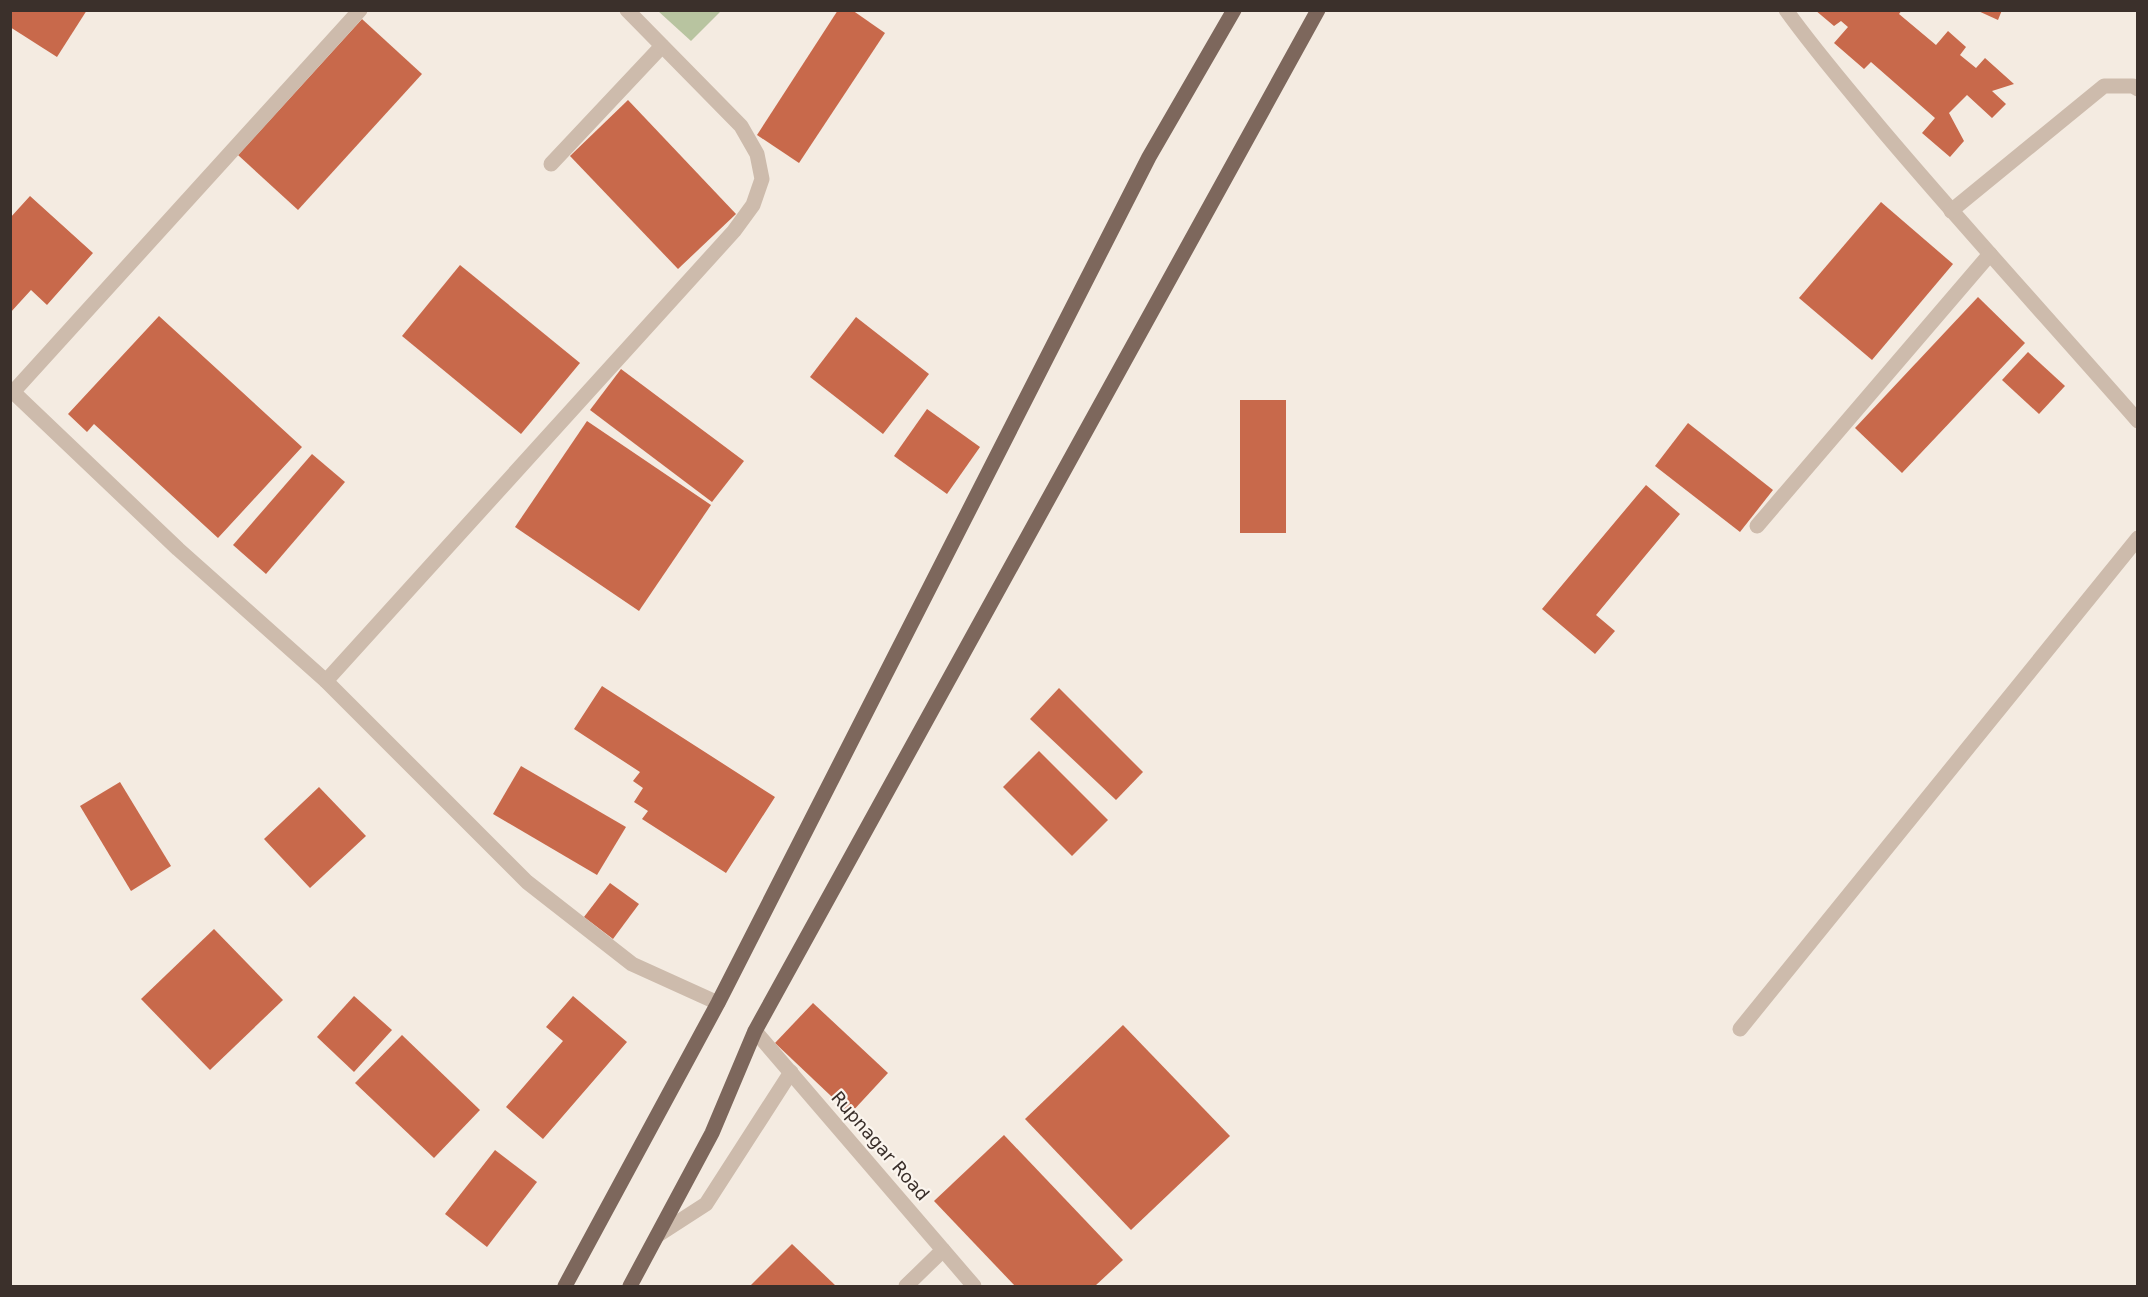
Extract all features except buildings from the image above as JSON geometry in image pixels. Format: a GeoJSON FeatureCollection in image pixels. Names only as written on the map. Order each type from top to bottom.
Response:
{"type":"FeatureCollection","features":[{"type":"Feature","properties":{"kind":"main road"},"geometry":{"type":"LineString","coordinates":[[565,1287],[718,1004],[1143,167],[1234,10]]}},
{"type":"Feature","properties":{"kind":"main road"},"geometry":{"type":"LineString","coordinates":[[630,1287],[712,1133],[755,1030],[1318,10]]}},
{"type":"Feature","properties":{"kind":"street"},"geometry":{"type":"LineString","coordinates":[[360,10],[12,390],[178,549],[326,681],[528,882],[632,964],[718,1004]]}},
{"type":"Feature","properties":{"kind":"street"},"geometry":{"type":"LineString","coordinates":[[326,681],[727,240],[753,206],[762,179],[757,154],[741,126],[627,10]]}},
{"type":"Feature","properties":{"kind":"street"},"geometry":{"type":"LineString","coordinates":[[1786,10],[1810,44],[1951,211],[2138,421]]}},
{"type":"Feature","properties":{"kind":"street"},"geometry":{"type":"LineString","coordinates":[[551,164],[662,46]]}},
{"type":"Feature","properties":{"kind":"street"},"geometry":{"type":"LineString","coordinates":[[1951,211],[2104,86],[2133,86],[2138,89]]}},
{"type":"Feature","properties":{"kind":"street"},"geometry":{"type":"LineString","coordinates":[[1757,526],[1990,254]]}},
{"type":"Feature","properties":{"kind":"street"},"geometry":{"type":"LineString","coordinates":[[1740,1029],[2138,538]]}},
{"type":"Feature","properties":{"kind":"street","name":"Rupnagar Road"},"geometry":{"type":"LineString","coordinates":[[755,1030],[975,1287]]}},
{"type":"Feature","properties":{"kind":"street"},"geometry":{"type":"LineString","coordinates":[[657,1235],[706,1204],[791,1072]]}},
{"type":"Feature","properties":{"kind":"street"},"geometry":{"type":"LineString","coordinates":[[906,1287],[943,1250]]}},
{"type":"Feature","properties":{"kind":"green space"},"geometry":{"type":"Polygon","coordinates":[[[658,11],[721,11],[691,41],[658,11]]]}}]}
